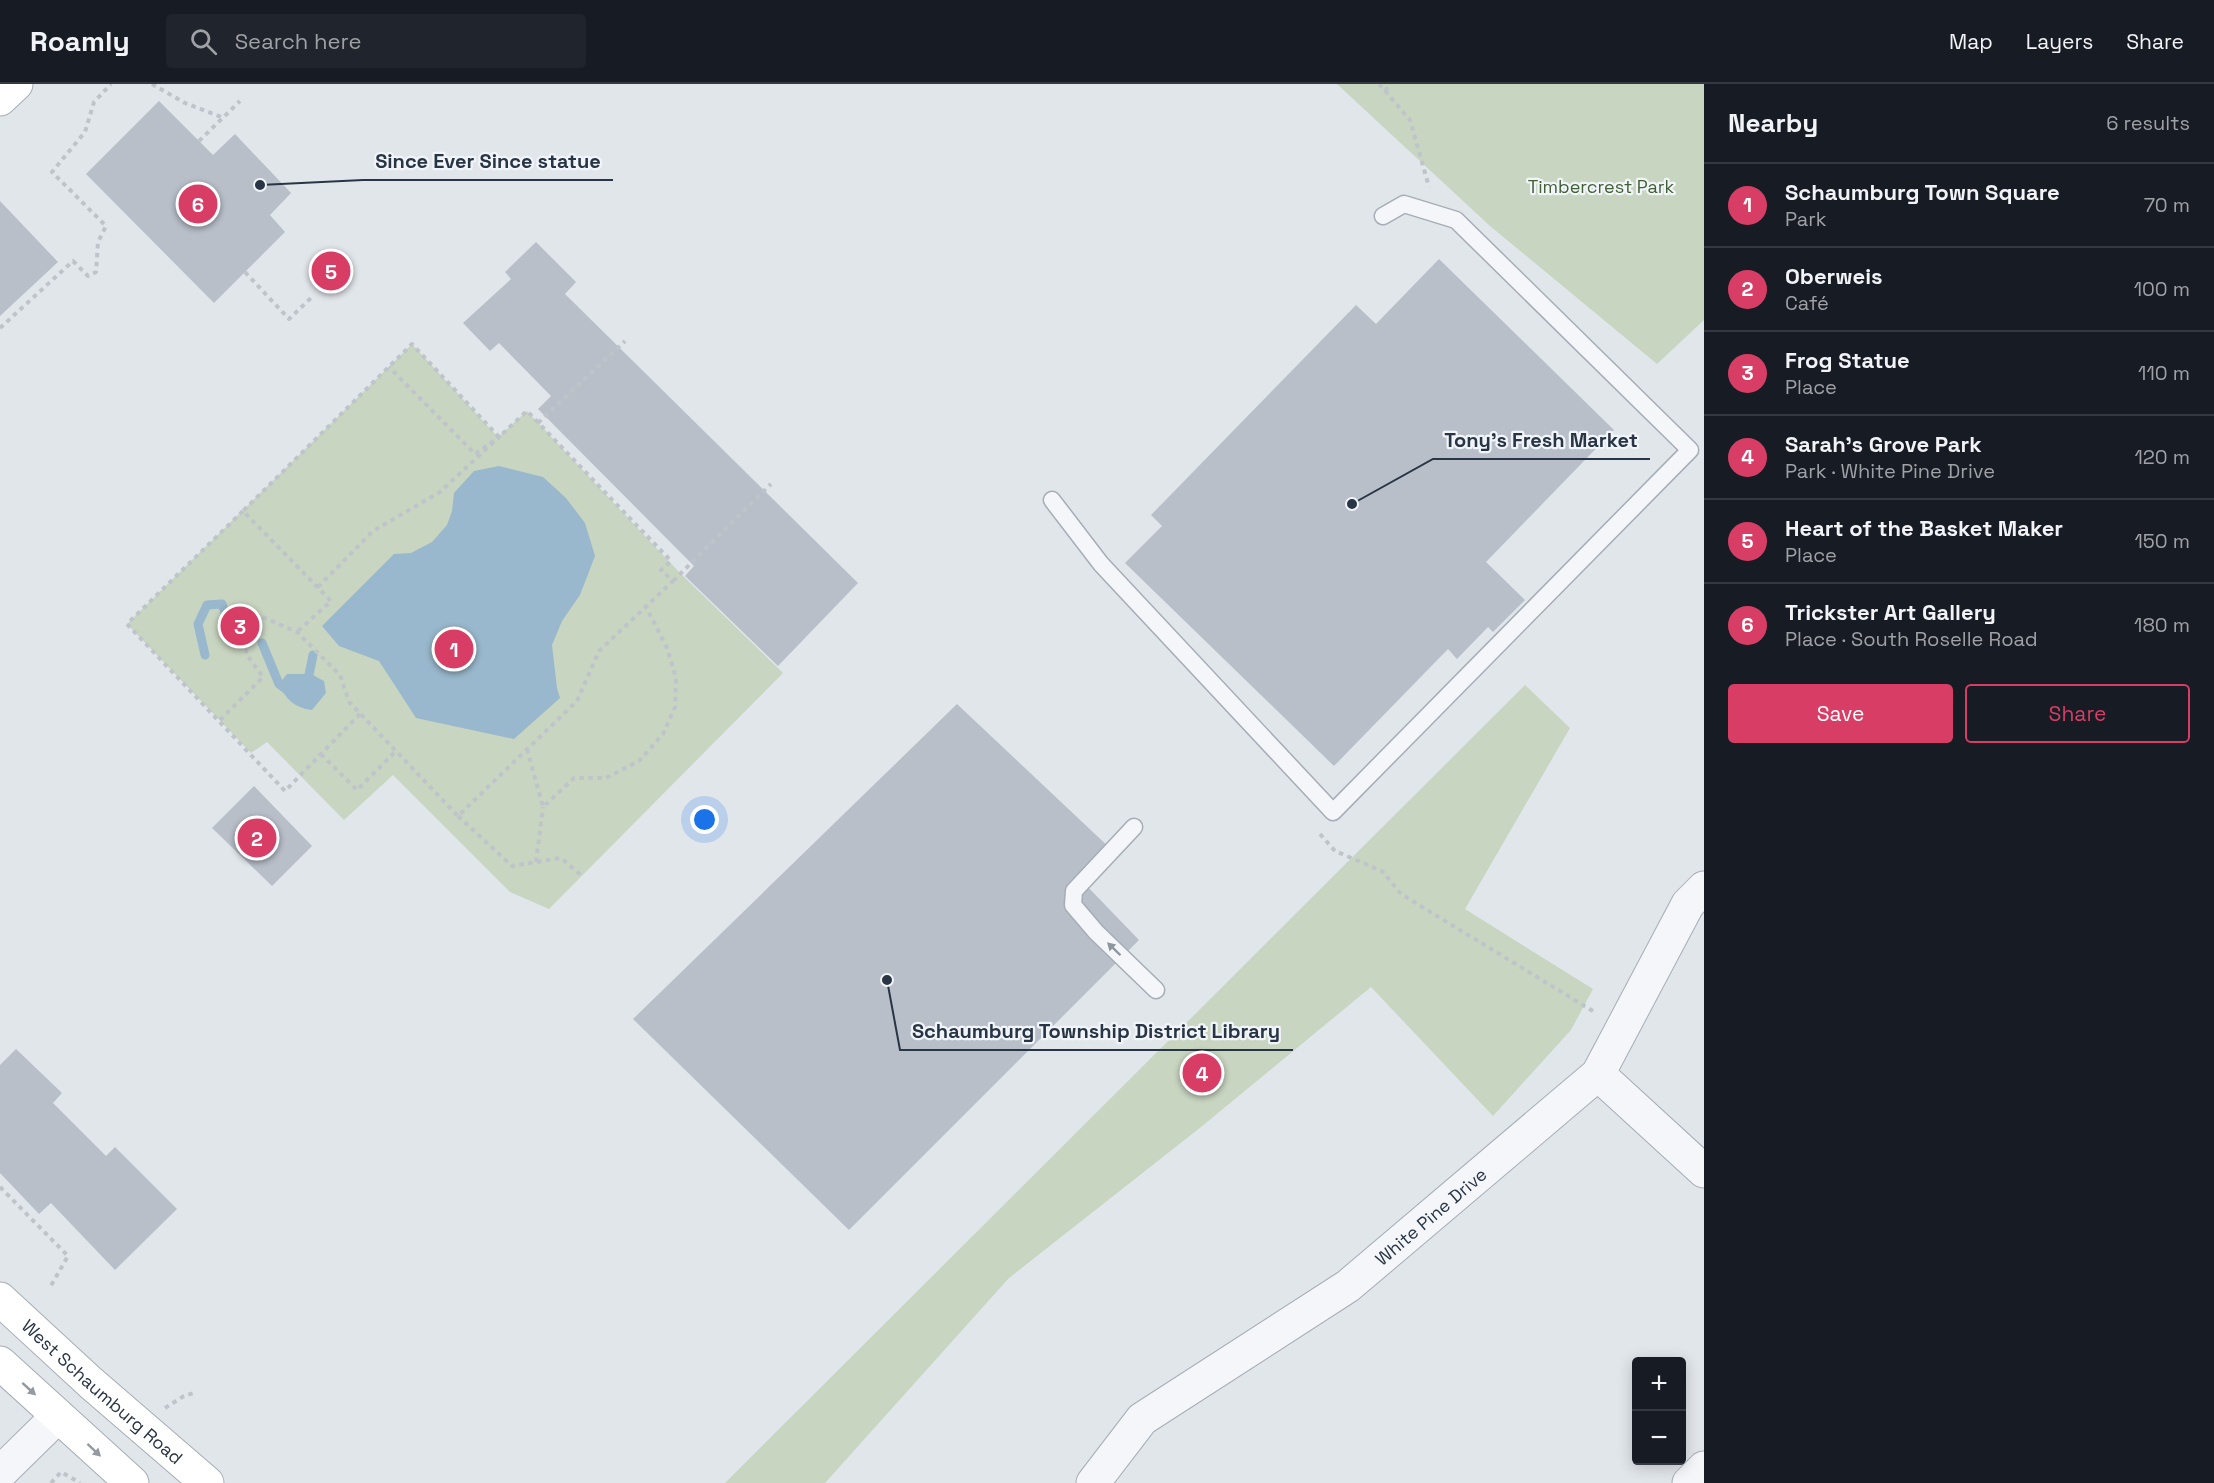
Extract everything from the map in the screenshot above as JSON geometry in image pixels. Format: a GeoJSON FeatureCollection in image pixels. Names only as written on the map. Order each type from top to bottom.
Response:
{"type":"FeatureCollection","features":[{"type":"Feature","properties":{"kind":"main road"},"geometry":{"type":"LineString","coordinates":[[0,99],[16,84]]}},
{"type":"Feature","properties":{"kind":"main road","name":"West Schaumburg Road"},"geometry":{"type":"LineString","coordinates":[[0,1299],[207,1483]]}},
{"type":"Feature","properties":{"kind":"main road"},"geometry":{"type":"LineString","coordinates":[[0,1363],[132,1483]]}},
{"type":"Feature","properties":{"kind":"street","name":"White Pine Drive"},"geometry":{"type":"LineString","coordinates":[[1093,1483],[1142,1419],[1348,1286],[1598,1074],[1688,904],[1704,888]]}},
{"type":"Feature","properties":{"kind":"street"},"geometry":{"type":"LineString","coordinates":[[1598,1074],[1704,1171]]}},
{"type":"Feature","properties":{"kind":"street"},"geometry":{"type":"LineString","coordinates":[[0,1473],[58,1416]]}},
{"type":"Feature","properties":{"kind":"street"},"geometry":{"type":"LineString","coordinates":[[1689,1483],[1704,1468]]}},
{"type":"Feature","properties":{"kind":"lane"},"geometry":{"type":"LineString","coordinates":[[1052,500],[1101,564],[1333,812],[1690,450],[1455,220],[1404,204],[1383,216]]}},
{"type":"Feature","properties":{"kind":"lane"},"geometry":{"type":"LineString","coordinates":[[1134,827],[1074,891],[1072,905],[1096,932],[1156,990]]}},
{"type":"Feature","properties":{"kind":"path"},"geometry":{"type":"LineString","coordinates":[[0,328],[73,261],[88,276],[96,272],[98,242],[106,226],[52,172],[86,132],[94,102],[111,84]]}},
{"type":"Feature","properties":{"kind":"path"},"geometry":{"type":"LineString","coordinates":[[152,84],[185,103],[224,118]]}},
{"type":"Feature","properties":{"kind":"path"},"geometry":{"type":"LineString","coordinates":[[1379,84],[1410,120],[1429,183],[1428,212]]}},
{"type":"Feature","properties":{"kind":"path"},"geometry":{"type":"LineString","coordinates":[[1385,91],[1391,84]]}},
{"type":"Feature","properties":{"kind":"path"},"geometry":{"type":"LineString","coordinates":[[200,141],[240,101]]}},
{"type":"Feature","properties":{"kind":"path"},"geometry":{"type":"LineString","coordinates":[[245,272],[290,319],[314,295]]}},
{"type":"Feature","properties":{"kind":"path"},"geometry":{"type":"LineString","coordinates":[[538,423],[625,340]]}},
{"type":"Feature","properties":{"kind":"path"},"geometry":{"type":"LineString","coordinates":[[360,714],[285,791],[127,624],[412,344],[499,437]]}},
{"type":"Feature","properties":{"kind":"path"},"geometry":{"type":"LineString","coordinates":[[389,367],[475,454],[499,437]]}},
{"type":"Feature","properties":{"kind":"path"},"geometry":{"type":"LineString","coordinates":[[318,587],[373,531],[440,492],[527,411],[671,561],[661,570],[673,581]]}},
{"type":"Feature","properties":{"kind":"path"},"geometry":{"type":"LineString","coordinates":[[458,816],[577,701],[599,651],[771,484]]}},
{"type":"Feature","properties":{"kind":"path"},"geometry":{"type":"LineString","coordinates":[[243,511],[331,600],[297,632]]}},
{"type":"Feature","properties":{"kind":"path"},"geometry":{"type":"LineString","coordinates":[[543,807],[574,778],[606,778],[639,760],[663,734],[675,707],[676,678],[667,648],[646,607]]}},
{"type":"Feature","properties":{"kind":"path"},"geometry":{"type":"LineString","coordinates":[[220,720],[263,677],[246,654],[248,629],[260,616],[297,632],[340,675],[349,702],[360,714],[458,816],[513,866],[561,858],[582,876]]}},
{"type":"Feature","properties":{"kind":"path"},"geometry":{"type":"LineString","coordinates":[[527,749],[543,807],[536,862]]}},
{"type":"Feature","properties":{"kind":"path"},"geometry":{"type":"LineString","coordinates":[[321,754],[357,790],[396,751]]}},
{"type":"Feature","properties":{"kind":"path"},"geometry":{"type":"LineString","coordinates":[[1316,829],[1335,851],[1382,871],[1401,894],[1622,1029]]}},
{"type":"Feature","properties":{"kind":"path"},"geometry":{"type":"LineString","coordinates":[[0,1187],[68,1256],[49,1289]]}},
{"type":"Feature","properties":{"kind":"path"},"geometry":{"type":"LineString","coordinates":[[183,1396],[194,1393]]}},
{"type":"Feature","properties":{"kind":"path"},"geometry":{"type":"LineString","coordinates":[[51,1483],[61,1472],[80,1483]]}},
{"type":"Feature","properties":{"kind":"green space","name":"Timbercrest Park"},"geometry":{"type":"Polygon","coordinates":[[[1337,84],[1704,84],[1704,320],[1657,364],[1490,226],[1337,84]]]}},
{"type":"Feature","properties":{"kind":"green space"},"geometry":{"type":"Polygon","coordinates":[[[412,344],[498,437],[527,411],[679,572],[783,673],[549,909],[510,892],[393,775],[344,820],[267,742],[251,753],[127,624],[412,344]]]}},
{"type":"Feature","properties":{"kind":"green space"},"geometry":{"type":"Polygon","coordinates":[[[1525,685],[1570,728],[1465,909],[1593,989],[1571,1030],[1493,1116],[1371,987],[1201,1127],[1009,1278],[825,1483],[725,1483],[1525,685]]]}},
{"type":"Feature","properties":{"kind":"water"},"geometry":{"type":"Polygon","coordinates":[[[499,466],[543,477],[566,498],[585,523],[595,556],[580,595],[562,621],[552,645],[560,698],[514,739],[416,718],[379,661],[339,646],[322,626],[394,554],[411,553],[432,542],[447,525],[452,511],[454,493],[474,471],[499,466]]]}},
{"type":"Feature","properties":{"kind":"water"},"geometry":{"type":"Polygon","coordinates":[[[287,674],[311,674],[324,681],[326,693],[312,710],[296,705],[285,695],[279,684],[287,674]]]}},
{"type":"Feature","properties":{"kind":"building"},"geometry":{"type":"Polygon","coordinates":[[[159,101],[213,155],[235,134],[291,193],[270,215],[285,232],[214,303],[86,174],[159,101]]]}},
{"type":"Feature","properties":{"kind":"building"},"geometry":{"type":"Polygon","coordinates":[[[0,201],[58,262],[0,316],[0,201]]]}},
{"type":"Feature","properties":{"kind":"building"},"geometry":{"type":"Polygon","coordinates":[[[536,242],[576,282],[565,294],[858,583],[778,666],[685,576],[694,566],[538,409],[551,396],[499,343],[490,351],[463,323],[511,279],[505,272],[536,242]]]}},
{"type":"Feature","properties":{"kind":"building"},"geometry":{"type":"Polygon","coordinates":[[[1439,259],[1614,430],[1486,562],[1525,600],[1493,632],[1488,627],[1457,659],[1448,649],[1334,766],[1125,563],[1162,526],[1151,515],[1356,305],[1376,324],[1439,259]]]}},
{"type":"Feature","properties":{"kind":"building"},"geometry":{"type":"Polygon","coordinates":[[[957,704],[1113,851],[1083,882],[1139,940],[849,1230],[633,1019],[957,704]]]}},
{"type":"Feature","properties":{"kind":"building"},"geometry":{"type":"Polygon","coordinates":[[[254,786],[312,846],[272,886],[212,828],[254,786]]]}},
{"type":"Feature","properties":{"kind":"building"},"geometry":{"type":"Polygon","coordinates":[[[16,1049],[62,1093],[53,1103],[106,1156],[115,1147],[177,1209],[115,1270],[51,1203],[39,1214],[0,1173],[0,1065],[16,1049]]]}},
{"type":"Feature","properties":{"kind":"waterway"},"geometry":{"type":"LineString","coordinates":[[205,655],[198,624],[207,605],[222,604],[236,642]]}},
{"type":"Feature","properties":{"kind":"waterway"},"geometry":{"type":"LineString","coordinates":[[262,643],[279,684],[287,690]]}},
{"type":"Feature","properties":{"kind":"waterway"},"geometry":{"type":"LineString","coordinates":[[307,685],[313,655]]}},
{"type":"Feature","properties":{"kind":"place","name":"Since Ever Since statue"},"geometry":{"type":"Point","coordinates":[260,185]}},
{"type":"Feature","properties":{"kind":"place","name":"Trickster Art Gallery"},"geometry":{"type":"Point","coordinates":[198,204]}},
{"type":"Feature","properties":{"kind":"place","name":"Heart of the Basket Maker"},"geometry":{"type":"Point","coordinates":[331,271]}},
{"type":"Feature","properties":{"kind":"place","name":"Tony's Fresh Market"},"geometry":{"type":"Point","coordinates":[1352,504]}},
{"type":"Feature","properties":{"kind":"place","name":"Frog Statue"},"geometry":{"type":"Point","coordinates":[240,626]}},
{"type":"Feature","properties":{"kind":"place","name":"Schaumburg Town Square"},"geometry":{"type":"Point","coordinates":[454,649]}},
{"type":"Feature","properties":{"kind":"place","name":"Oberweis"},"geometry":{"type":"Point","coordinates":[257,838]}},
{"type":"Feature","properties":{"kind":"place","name":"Schaumburg Township District Library"},"geometry":{"type":"Point","coordinates":[887,980]}},
{"type":"Feature","properties":{"kind":"place","name":"Sarah's Grove Park"},"geometry":{"type":"Point","coordinates":[1202,1073]}}]}
